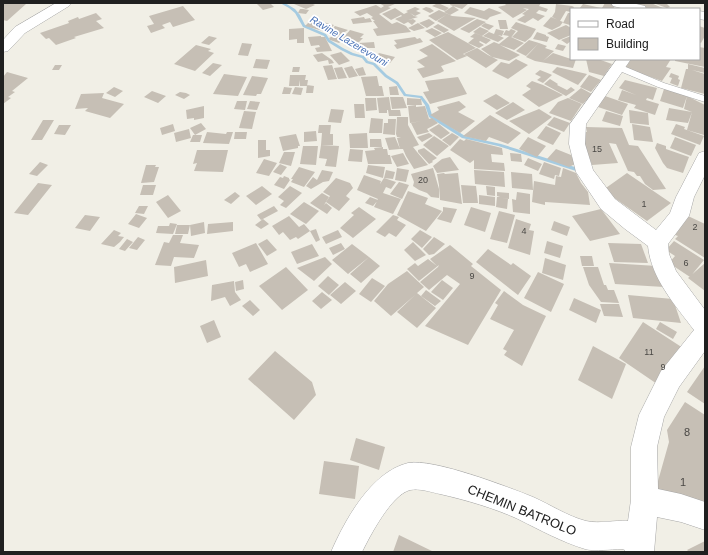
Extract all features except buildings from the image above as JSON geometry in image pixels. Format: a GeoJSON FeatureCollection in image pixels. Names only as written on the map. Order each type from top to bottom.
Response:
{"type":"FeatureCollection","features":[{"type":"Feature","properties":{"kind":"street"},"geometry":{"type":"LineString","coordinates":[[3,48],[20,30],[65,3]]}},
{"type":"Feature","properties":{"kind":"street"},"geometry":{"type":"LineString","coordinates":[[617,3],[636,8]]}},
{"type":"Feature","properties":{"kind":"street"},"geometry":{"type":"LineString","coordinates":[[621,63],[578,124],[577,144],[585,172],[608,204],[632,224],[658,242]]}},
{"type":"Feature","properties":{"kind":"street"},"geometry":{"type":"LineString","coordinates":[[705,157],[685,197],[680,216],[658,242],[658,254],[669,278],[705,327]]}},
{"type":"Feature","properties":{"kind":"street"},"geometry":{"type":"LineString","coordinates":[[640,545],[645,500],[644,447],[652,415],[670,379],[705,333]]}},
{"type":"Feature","properties":{"kind":"street","name":"CHEMIN BATROLO"},"geometry":{"type":"LineString","coordinates":[[346,552],[365,519],[386,490],[410,476],[435,478],[461,486],[523,508],[588,536],[620,535],[640,545]]}},
{"type":"Feature","properties":{"kind":"street"},"geometry":{"type":"LineString","coordinates":[[645,500],[681,508],[705,516]]}},
{"type":"Feature","properties":{"kind":"lane"},"geometry":{"type":"LineString","coordinates":[[621,63],[655,82],[705,99]]}},
{"type":"Feature","properties":{"kind":"waterway","name":"Ravine Lazerevouni"},"geometry":{"type":"LineString","coordinates":[[282,3],[296,12],[304,26],[325,35],[329,41],[342,49],[363,57],[367,62],[374,64],[386,76],[397,83],[405,95],[421,97],[427,105],[430,116],[464,137],[499,145],[576,169]]}}]}
